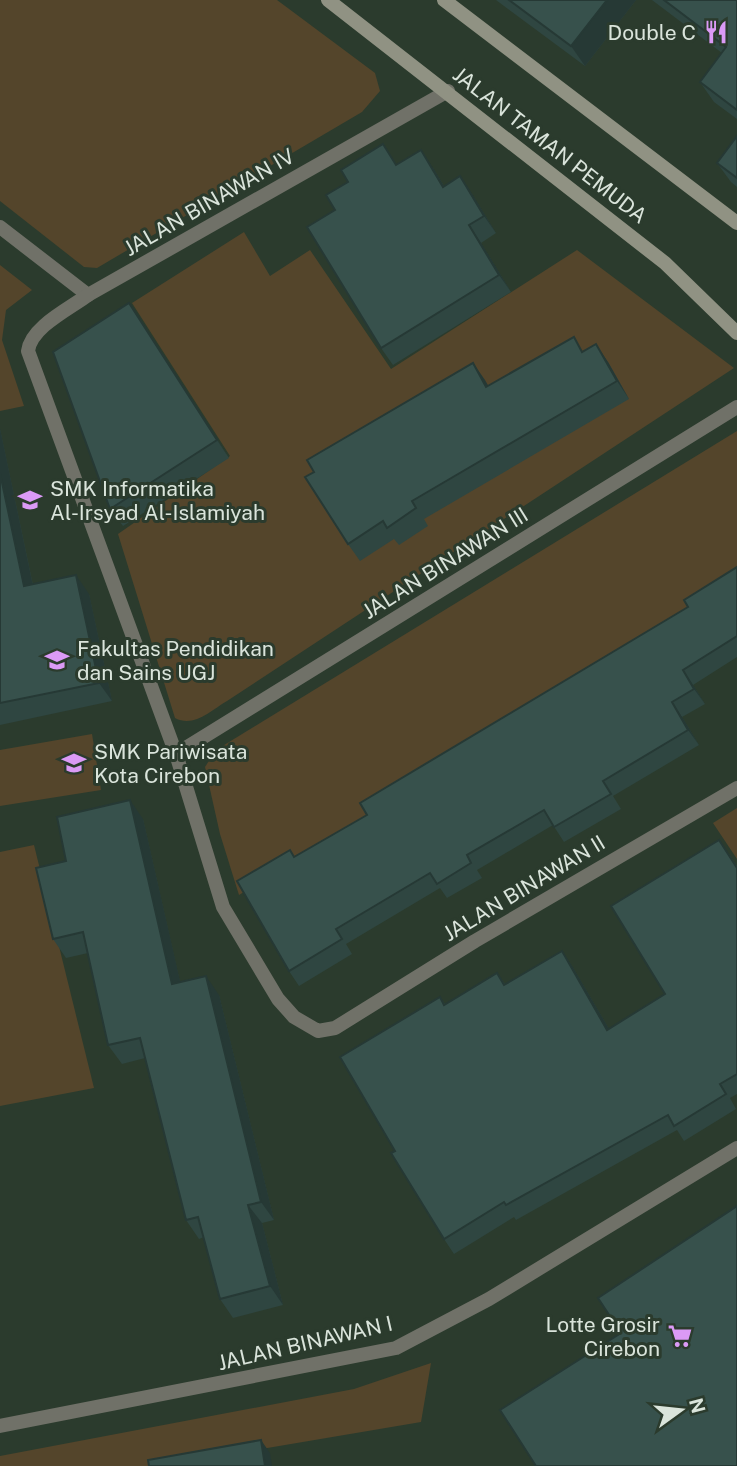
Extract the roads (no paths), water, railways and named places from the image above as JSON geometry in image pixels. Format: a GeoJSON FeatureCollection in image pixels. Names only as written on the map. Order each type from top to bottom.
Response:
{"type":"FeatureCollection","features":[{"type":"Feature","properties":{"kind":"street","name":"JALAN TAMAN PEMUDA"},"geometry":{"type":"LineString","coordinates":[[328,0],[666,263],[737,333]]}},
{"type":"Feature","properties":{"kind":"street"},"geometry":{"type":"LineString","coordinates":[[444,0],[737,223]]}},
{"type":"Feature","properties":{"kind":"street","name":"JALAN BINAWAN IV"},"geometry":{"type":"LineString","coordinates":[[335,1028],[318,1031],[293,1017],[278,999],[223,907],[176,754],[28,351],[29,341],[88,295],[448,91]]}},
{"type":"Feature","properties":{"kind":"street"},"geometry":{"type":"LineString","coordinates":[[0,227],[88,295]]}},
{"type":"Feature","properties":{"kind":"street","name":"JALAN BINAWAN III"},"geometry":{"type":"LineString","coordinates":[[176,754],[737,407]]}},
{"type":"Feature","properties":{"kind":"street","name":"JALAN BINAWAN II"},"geometry":{"type":"LineString","coordinates":[[335,1028],[475,941],[737,788]]}},
{"type":"Feature","properties":{"kind":"street","name":"JALAN BINAWAN I"},"geometry":{"type":"LineString","coordinates":[[0,1426],[396,1348],[479,1305],[737,1148]]}},
{"type":"Feature","properties":{"kind":"place","name":"Double C"},"geometry":{"type":"Point","coordinates":[716,32]}},
{"type":"Feature","properties":{"kind":"place","name":"SMK Informatika Al-Irsyad Al-Islamiyah"},"geometry":{"type":"Point","coordinates":[30,500]}},
{"type":"Feature","properties":{"kind":"place","name":"Fakultas Pendidikan dan Sains UGJ"},"geometry":{"type":"Point","coordinates":[57,660]}},
{"type":"Feature","properties":{"kind":"place","name":"SMK Pariwisata Kota Cirebon"},"geometry":{"type":"Point","coordinates":[74,763]}},
{"type":"Feature","properties":{"kind":"place","name":"Lotte Grosir Cirebon"},"geometry":{"type":"Point","coordinates":[680,1336]}}]}
